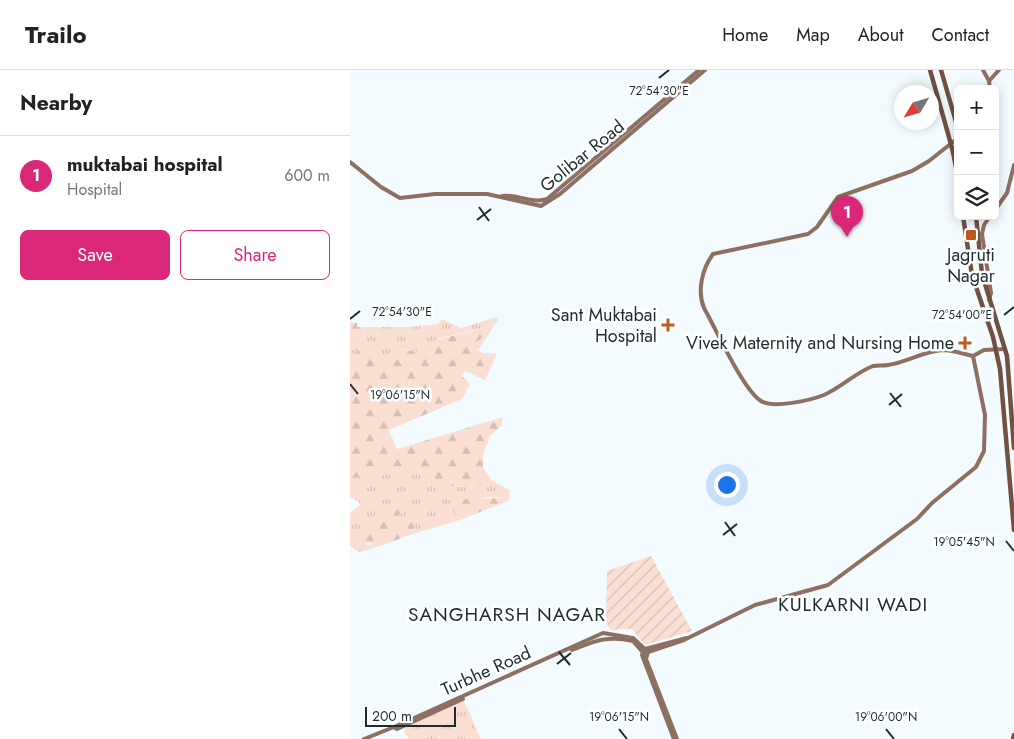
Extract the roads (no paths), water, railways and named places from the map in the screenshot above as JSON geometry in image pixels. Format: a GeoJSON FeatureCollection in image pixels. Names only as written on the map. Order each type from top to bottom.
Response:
{"type":"FeatureCollection","features":[{"type":"Feature","properties":{"kind":"main road"},"geometry":{"type":"LineString","coordinates":[[930,70],[935,85]]}},
{"type":"Feature","properties":{"kind":"main road"},"geometry":{"type":"LineString","coordinates":[[941,70],[954,116]]}},
{"type":"Feature","properties":{"kind":"main road"},"geometry":{"type":"LineString","coordinates":[[949,96],[939,99],[958,175]]}},
{"type":"Feature","properties":{"kind":"main road"},"geometry":{"type":"LineString","coordinates":[[965,220],[972,275],[994,340],[1000,369],[1014,530]]}},
{"type":"Feature","properties":{"kind":"main road"},"geometry":{"type":"LineString","coordinates":[[977,220],[982,274],[1005,349],[1014,448]]}},
{"type":"Feature","properties":{"kind":"main road"},"geometry":{"type":"LineString","coordinates":[[994,340],[1002,338]]}},
{"type":"Feature","properties":{"kind":"street"},"geometry":{"type":"LineString","coordinates":[[605,153],[699,70]]}},
{"type":"Feature","properties":{"kind":"street","name":"Golibar Road"},"geometry":{"type":"LineString","coordinates":[[350,162],[380,187],[400,198],[435,194],[487,194],[502,196],[507,200],[541,206],[548,204],[579,175],[705,70]]}},
{"type":"Feature","properties":{"kind":"street"},"geometry":{"type":"LineString","coordinates":[[983,70],[990,85]]}},
{"type":"Feature","properties":{"kind":"street"},"geometry":{"type":"LineString","coordinates":[[989,81],[999,70]]}},
{"type":"Feature","properties":{"kind":"street"},"geometry":{"type":"LineString","coordinates":[[954,141],[929,161],[912,171],[838,197],[817,228],[808,234],[713,254],[703,274],[700,295],[704,308],[748,386],[761,401],[767,403],[782,404],[823,395],[855,374],[876,365],[888,366],[924,354],[944,350],[973,356],[984,350],[1005,349]]}},
{"type":"Feature","properties":{"kind":"street"},"geometry":{"type":"LineString","coordinates":[[999,205],[1011,185],[1014,165]]}},
{"type":"Feature","properties":{"kind":"street"},"geometry":{"type":"LineString","coordinates":[[987,220],[982,234],[991,293],[989,300]]}},
{"type":"Feature","properties":{"kind":"street"},"geometry":{"type":"LineString","coordinates":[[646,653],[686,638],[755,605],[828,585],[918,519],[932,503],[976,467],[984,451],[985,415],[973,356]]}},
{"type":"Feature","properties":{"kind":"street","name":"Turbhe Road"},"geometry":{"type":"LineString","coordinates":[[365,739],[603,633],[626,636],[636,640],[646,653]]}},
{"type":"Feature","properties":{"kind":"street"},"geometry":{"type":"LineString","coordinates":[[394,727],[397,729],[601,639],[633,641],[646,653]]}},
{"type":"Feature","properties":{"kind":"street"},"geometry":{"type":"LineString","coordinates":[[646,653],[643,663],[675,739]]}},
{"type":"Feature","properties":{"kind":"place","name":"Jagruti Nagar"},"geometry":{"type":"Point","coordinates":[971,235]}},
{"type":"Feature","properties":{"kind":"place","name":"muktabai hospital"},"geometry":{"type":"Point","coordinates":[847,237]}},
{"type":"Feature","properties":{"kind":"place","name":"Sant Muktabai Hospital"},"geometry":{"type":"Point","coordinates":[668,325]}},
{"type":"Feature","properties":{"kind":"place","name":"Vivek Maternity and Nursing Home"},"geometry":{"type":"Point","coordinates":[965,343]}},
{"type":"Feature","properties":{"kind":"district","name":"KULKARNI WADI"},"geometry":{"type":"Point","coordinates":[853,604]}},
{"type":"Feature","properties":{"kind":"district","name":"SANGHARSH NAGAR"},"geometry":{"type":"Point","coordinates":[507,614]}}]}
